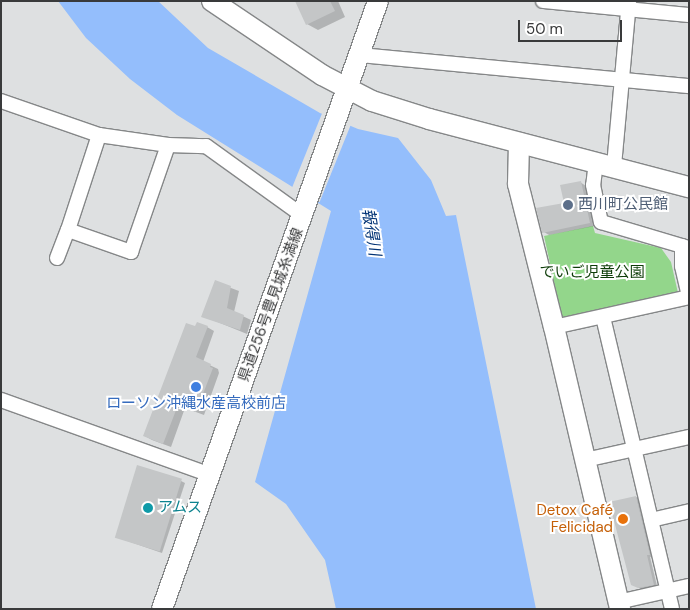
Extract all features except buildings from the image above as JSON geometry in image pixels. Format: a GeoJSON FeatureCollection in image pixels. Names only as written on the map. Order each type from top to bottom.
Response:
{"type":"FeatureCollection","features":[{"type":"Feature","properties":{"kind":"street"},"geometry":{"type":"LineString","coordinates":[[212,1],[347,90],[408,113],[689,187]]}},
{"type":"Feature","properties":{"kind":"street","name":"県道256号豊見城糸満線"},"geometry":{"type":"LineString","coordinates":[[162,609],[305,211],[378,1]]}},
{"type":"Feature","properties":{"kind":"street"},"geometry":{"type":"LineString","coordinates":[[543,1],[629,5],[689,15]]}},
{"type":"Feature","properties":{"kind":"street"},"geometry":{"type":"LineString","coordinates":[[554,327],[689,297],[682,266],[686,247],[600,222],[593,185],[605,164],[622,80],[629,5]]}},
{"type":"Feature","properties":{"kind":"street"},"geometry":{"type":"LineString","coordinates":[[359,55],[689,86]]}},
{"type":"Feature","properties":{"kind":"street"},"geometry":{"type":"LineString","coordinates":[[1,101],[99,135],[168,145],[206,146],[305,211]]}},
{"type":"Feature","properties":{"kind":"street"},"geometry":{"type":"LineString","coordinates":[[57,258],[99,135]]}},
{"type":"Feature","properties":{"kind":"street"},"geometry":{"type":"LineString","coordinates":[[519,142],[518,184],[554,327],[619,605],[689,586]]}},
{"type":"Feature","properties":{"kind":"street"},"geometry":{"type":"LineString","coordinates":[[68,230],[131,252],[168,145]]}},
{"type":"Feature","properties":{"kind":"street"},"geometry":{"type":"LineString","coordinates":[[604,317],[672,609]]}},
{"type":"Feature","properties":{"kind":"street"},"geometry":{"type":"LineString","coordinates":[[1,400],[210,475]]}},
{"type":"Feature","properties":{"kind":"street"},"geometry":{"type":"LineString","coordinates":[[585,460],[689,437]]}},
{"type":"Feature","properties":{"kind":"street"},"geometry":{"type":"LineString","coordinates":[[651,520],[689,511]]}},
{"type":"Feature","properties":{"kind":"green space","name":"でいご児童公園"},"geometry":{"type":"Polygon","coordinates":[[[593,226],[595,233],[661,248],[671,262],[678,293],[562,318],[544,236],[593,226]]]}},
{"type":"Feature","properties":{"kind":"water","name":"報得川"},"geometry":{"type":"Polygon","coordinates":[[[58,1],[158,1],[208,48],[320,113],[358,129],[398,138],[431,180],[446,216],[456,215],[536,609],[336,609],[325,560],[286,504],[255,482],[331,211],[177,115],[130,79],[86,38],[58,1]]]}},
{"type":"Feature","properties":{"kind":"pier"},"geometry":{"type":"Polygon","coordinates":[[[323,111],[352,123],[320,202],[291,191],[323,111]]]}},
{"type":"Feature","properties":{"kind":"place","name":"西川町公民館"},"geometry":{"type":"Point","coordinates":[568,205]}},
{"type":"Feature","properties":{"kind":"place","name":"ローソン沖縄水産高校前店"},"geometry":{"type":"Point","coordinates":[196,387]}},
{"type":"Feature","properties":{"kind":"place","name":"アムス"},"geometry":{"type":"Point","coordinates":[148,508]}},
{"type":"Feature","properties":{"kind":"place","name":"Detox Café Felicidad"},"geometry":{"type":"Point","coordinates":[623,519]}}]}
